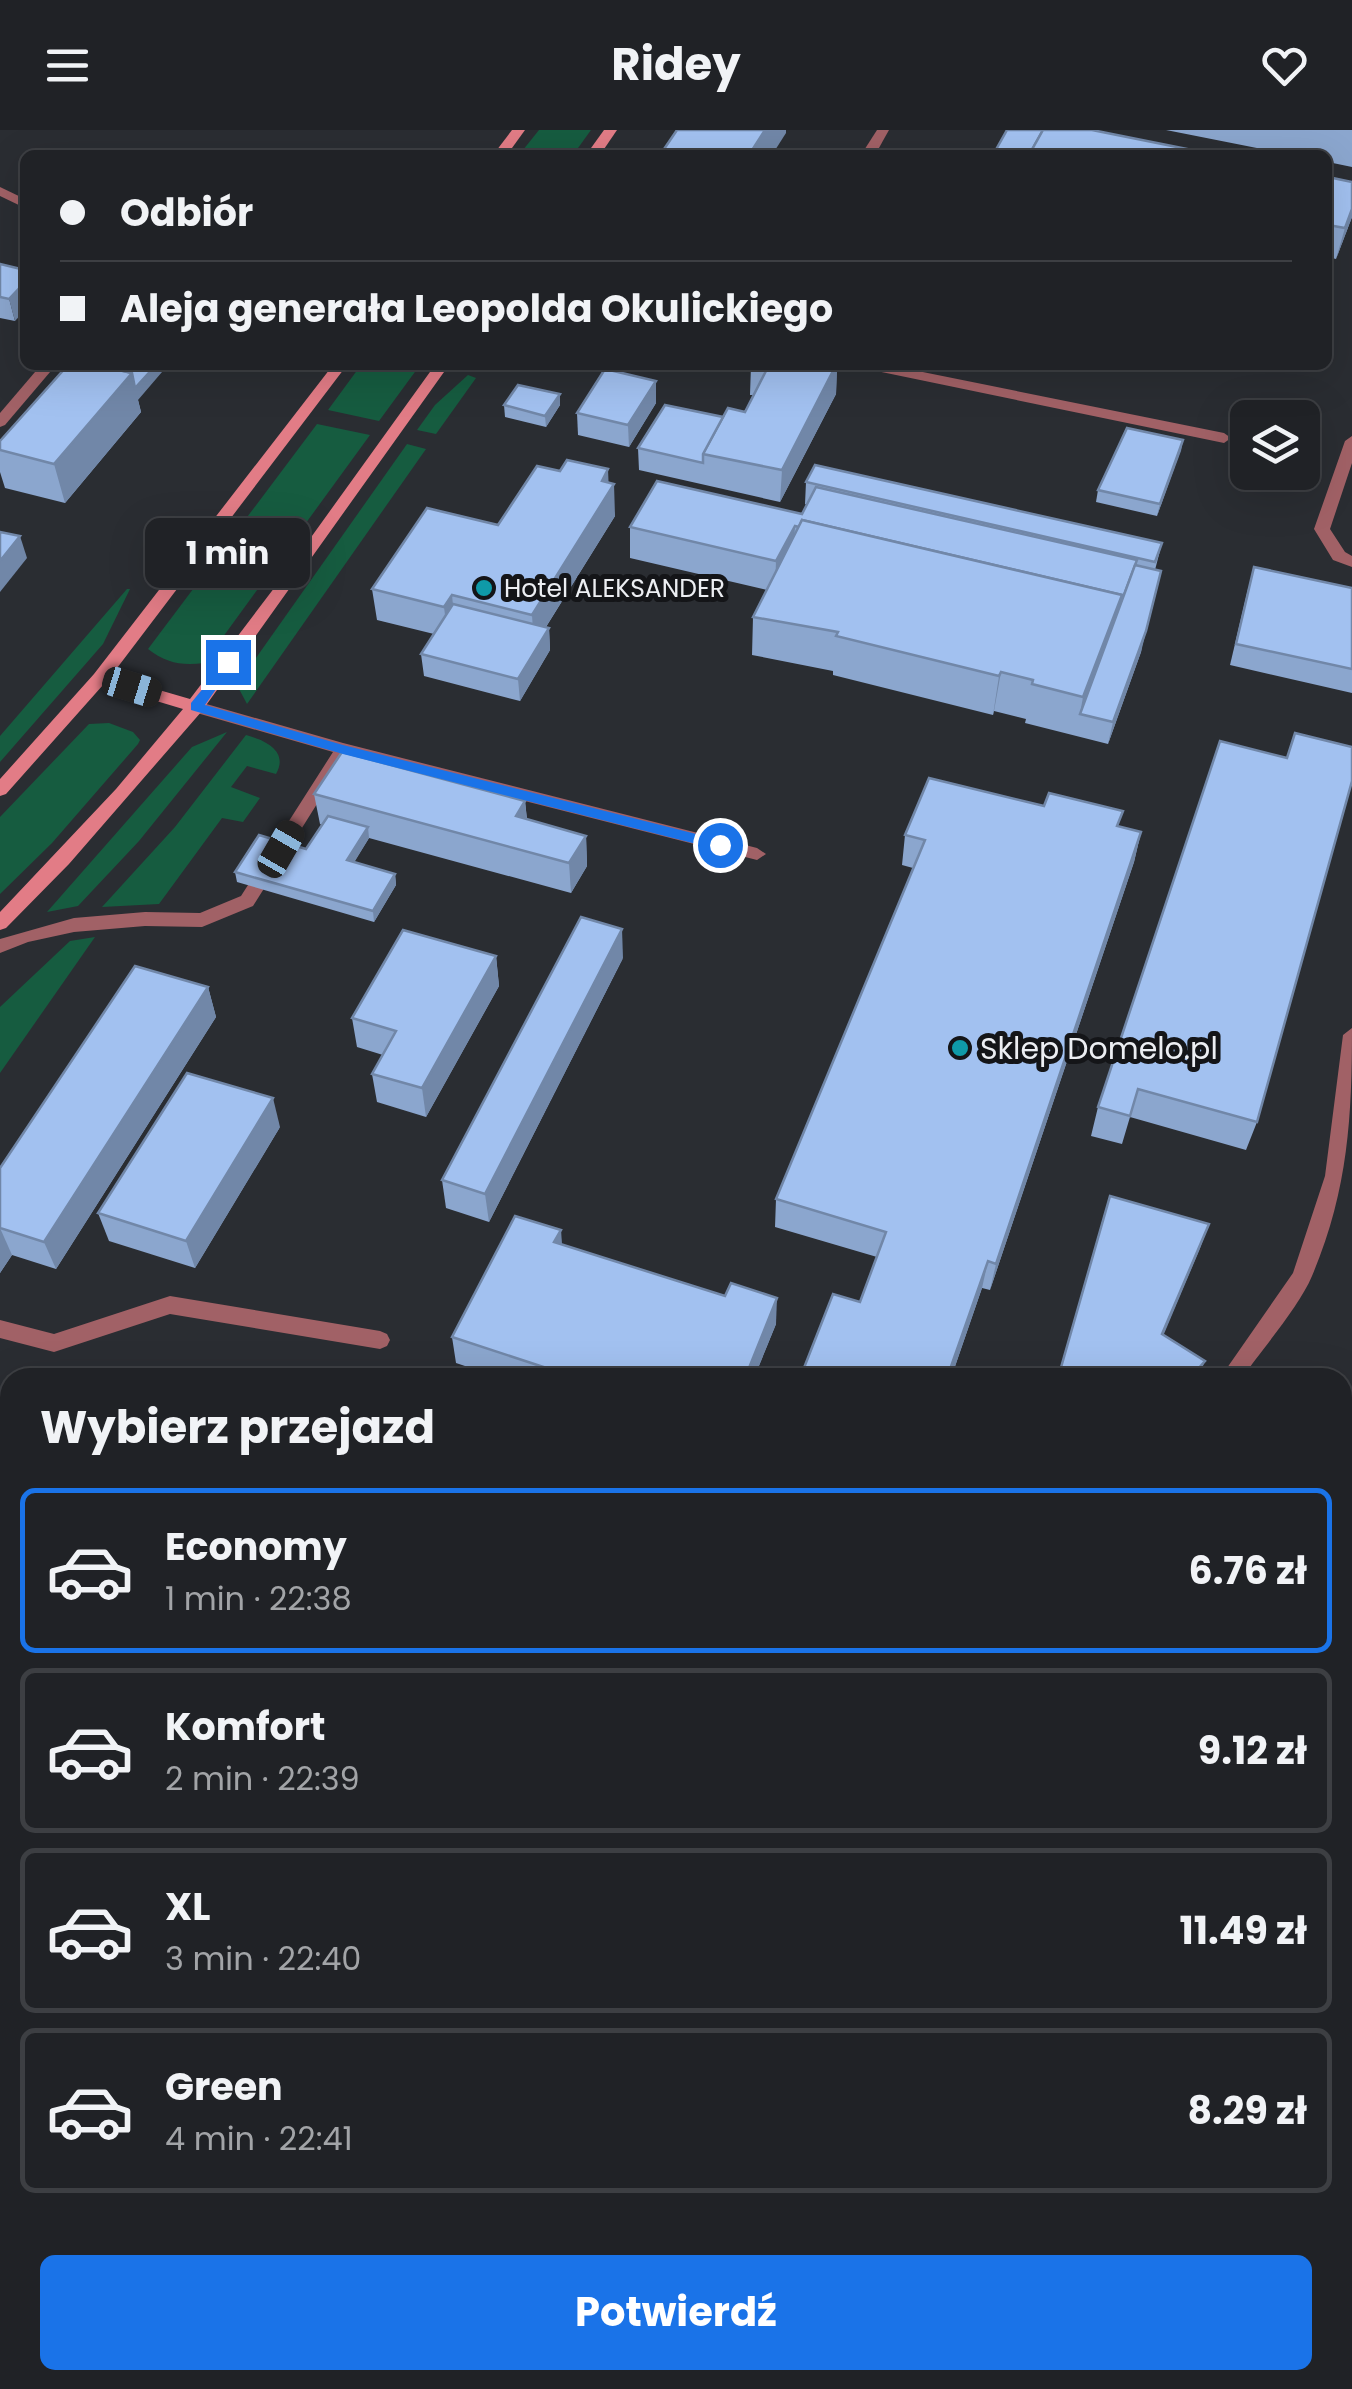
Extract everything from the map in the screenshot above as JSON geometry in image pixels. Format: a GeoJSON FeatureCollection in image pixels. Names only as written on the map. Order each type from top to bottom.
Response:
{"type":"FeatureCollection","features":[{"type":"Feature","properties":{"kind":"main road"},"geometry":{"type":"LineString","coordinates":[[504,150],[519,130]]}},
{"type":"Feature","properties":{"kind":"main road"},"geometry":{"type":"LineString","coordinates":[[0,790],[100,678],[336,370]]}},
{"type":"Feature","properties":{"kind":"main road"},"geometry":{"type":"LineString","coordinates":[[0,923],[116,804],[196,707],[438,370]]}},
{"type":"Feature","properties":{"kind":"main road"},"geometry":{"type":"LineString","coordinates":[[100,678],[196,707]]}},
{"type":"Feature","properties":{"kind":"street"},"geometry":{"type":"LineString","coordinates":[[0,422],[46,370]]}},
{"type":"Feature","properties":{"kind":"street"},"geometry":{"type":"LineString","coordinates":[[891,370],[1224,438]]}},
{"type":"Feature","properties":{"kind":"street"},"geometry":{"type":"LineString","coordinates":[[1352,441],[1322,529],[1338,556],[1352,562]]}},
{"type":"Feature","properties":{"kind":"street"},"geometry":{"type":"LineString","coordinates":[[196,707],[343,750],[757,854]]}},
{"type":"Feature","properties":{"kind":"street"},"geometry":{"type":"LineString","coordinates":[[0,946],[74,925],[145,919],[202,920],[247,901],[343,750]]}},
{"type":"Feature","properties":{"kind":"street"},"geometry":{"type":"LineString","coordinates":[[1237,1368],[1302,1276],[1335,1176],[1352,1035]]}},
{"type":"Feature","properties":{"kind":"street"},"geometry":{"type":"LineString","coordinates":[[0,1330],[54,1343],[170,1306],[380,1340]]}},
{"type":"Feature","properties":{"kind":"green space"},"geometry":{"type":"Polygon","coordinates":[[[539,130],[591,130],[577,150],[523,150],[539,130]]]}},
{"type":"Feature","properties":{"kind":"green space"},"geometry":{"type":"Polygon","coordinates":[[[357,370],[416,370],[379,421],[328,410],[357,370]]]}},
{"type":"Feature","properties":{"kind":"green space"},"geometry":{"type":"Polygon","coordinates":[[[468,375],[476,378],[436,434],[417,430],[435,405],[468,375]]]}},
{"type":"Feature","properties":{"kind":"green space"},"geometry":{"type":"Polygon","coordinates":[[[317,424],[370,435],[204,663],[175,662],[148,649],[317,424]]]}},
{"type":"Feature","properties":{"kind":"green space"},"geometry":{"type":"Polygon","coordinates":[[[407,444],[426,449],[247,704],[238,687],[244,675],[407,444]]]}},
{"type":"Feature","properties":{"kind":"green space"},"geometry":{"type":"Polygon","coordinates":[[[127,589],[103,644],[0,762],[0,736],[127,589]]]}},
{"type":"Feature","properties":{"kind":"green space"},"geometry":{"type":"Polygon","coordinates":[[[109,723],[133,732],[140,740],[138,744],[52,843],[0,894],[0,817],[89,724],[109,723]]]}},
{"type":"Feature","properties":{"kind":"green space"},"geometry":{"type":"Polygon","coordinates":[[[227,732],[139,841],[78,906],[47,912],[192,747],[227,732]]]}},
{"type":"Feature","properties":{"kind":"green space"},"geometry":{"type":"Polygon","coordinates":[[[246,735],[273,748],[279,766],[276,774],[247,766],[231,787],[260,798],[243,822],[222,818],[159,904],[102,907],[175,827],[246,735]]]}},
{"type":"Feature","properties":{"kind":"green space"},"geometry":{"type":"Polygon","coordinates":[[[95,937],[0,1073],[0,1007],[70,941],[95,937]]]}},
{"type":"Feature","properties":{"kind":"building"},"geometry":{"type":"Polygon","coordinates":[[[677,130],[765,130],[752,150],[663,150],[677,130]]]}},
{"type":"Feature","properties":{"kind":"building"},"geometry":{"type":"Polygon","coordinates":[[[1007,130],[1043,130],[1032,150],[996,150],[1007,130]]]}},
{"type":"Feature","properties":{"kind":"building"},"geometry":{"type":"Polygon","coordinates":[[[1043,130],[1092,130],[1192,150],[1032,150],[1043,130]]]}},
{"type":"Feature","properties":{"kind":"building"},"geometry":{"type":"Polygon","coordinates":[[[1332,178],[1352,182],[1352,209],[1345,228],[1332,226],[1332,178]]]}},
{"type":"Feature","properties":{"kind":"building"},"geometry":{"type":"Polygon","coordinates":[[[0,264],[20,269],[20,287],[9,299],[0,297],[0,264]]]}},
{"type":"Feature","properties":{"kind":"building"},"geometry":{"type":"Polygon","coordinates":[[[64,370],[132,373],[54,464],[0,450],[0,441],[64,370]]]}},
{"type":"Feature","properties":{"kind":"building"},"geometry":{"type":"Polygon","coordinates":[[[118,370],[151,370],[135,388],[132,373],[118,370]]]}},
{"type":"Feature","properties":{"kind":"building"},"geometry":{"type":"Polygon","coordinates":[[[604,370],[656,381],[628,425],[577,413],[604,370]]]}},
{"type":"Feature","properties":{"kind":"building"},"geometry":{"type":"Polygon","coordinates":[[[766,370],[833,370],[782,470],[703,454],[728,408],[745,412],[766,370]]]}},
{"type":"Feature","properties":{"kind":"building"},"geometry":{"type":"Polygon","coordinates":[[[518,385],[560,394],[545,416],[504,405],[518,385]]]}},
{"type":"Feature","properties":{"kind":"building"},"geometry":{"type":"Polygon","coordinates":[[[665,405],[723,417],[703,454],[703,463],[638,448],[665,405]]]}},
{"type":"Feature","properties":{"kind":"building"},"geometry":{"type":"Polygon","coordinates":[[[1127,428],[1183,440],[1160,504],[1098,490],[1127,428]]]}},
{"type":"Feature","properties":{"kind":"building","name":"Hotel ALEKSANDER"},"geometry":{"type":"Polygon","coordinates":[[[567,460],[608,469],[602,481],[614,484],[532,615],[452,595],[444,607],[372,589],[427,508],[498,525],[537,466],[560,471],[567,460]]]}},
{"type":"Feature","properties":{"kind":"building"},"geometry":{"type":"Polygon","coordinates":[[[815,465],[1162,543],[1155,562],[806,482],[815,465]]]}},
{"type":"Feature","properties":{"kind":"building"},"geometry":{"type":"Polygon","coordinates":[[[657,481],[802,514],[816,487],[1137,560],[1121,603],[1122,595],[802,520],[776,561],[630,527],[657,481]]]}},
{"type":"Feature","properties":{"kind":"building"},"geometry":{"type":"Polygon","coordinates":[[[802,520],[1122,595],[1083,697],[1001,672],[999,676],[836,636],[838,632],[753,617],[802,520]]]}},
{"type":"Feature","properties":{"kind":"building"},"geometry":{"type":"Polygon","coordinates":[[[0,532],[20,536],[0,561],[0,532]]]}},
{"type":"Feature","properties":{"kind":"building"},"geometry":{"type":"Polygon","coordinates":[[[1135,565],[1161,571],[1146,631],[1113,722],[1080,714],[1135,565]]]}},
{"type":"Feature","properties":{"kind":"building"},"geometry":{"type":"Polygon","coordinates":[[[1254,567],[1352,588],[1352,669],[1236,644],[1254,567]]]}},
{"type":"Feature","properties":{"kind":"building"},"geometry":{"type":"Polygon","coordinates":[[[453,604],[549,628],[518,679],[421,654],[453,604]]]}},
{"type":"Feature","properties":{"kind":"building"},"geometry":{"type":"Polygon","coordinates":[[[1295,733],[1352,747],[1352,781],[1257,1122],[1138,1089],[1130,1116],[1098,1107],[1220,741],[1287,758],[1295,733]]]}},
{"type":"Feature","properties":{"kind":"building"},"geometry":{"type":"Polygon","coordinates":[[[342,752],[525,801],[516,816],[586,836],[569,863],[314,794],[342,752]]]}},
{"type":"Feature","properties":{"kind":"building","name":"Sklep Domelo.pl"},"geometry":{"type":"Polygon","coordinates":[[[929,778],[1044,806],[1049,793],[1123,811],[1117,826],[1141,832],[996,1264],[988,1261],[951,1368],[804,1368],[833,1294],[860,1302],[886,1232],[776,1199],[925,840],[905,835],[929,778]]]}},
{"type":"Feature","properties":{"kind":"building"},"geometry":{"type":"Polygon","coordinates":[[[328,816],[368,827],[347,860],[395,874],[373,911],[235,872],[259,835],[306,849],[328,816]]]}},
{"type":"Feature","properties":{"kind":"building"},"geometry":{"type":"Polygon","coordinates":[[[581,917],[622,929],[485,1194],[442,1180],[581,917]]]}},
{"type":"Feature","properties":{"kind":"building"},"geometry":{"type":"Polygon","coordinates":[[[403,930],[496,956],[422,1088],[372,1074],[396,1031],[352,1018],[403,930]]]}},
{"type":"Feature","properties":{"kind":"building"},"geometry":{"type":"Polygon","coordinates":[[[135,966],[208,987],[44,1242],[0,1228],[0,1168],[135,966]]]}},
{"type":"Feature","properties":{"kind":"building"},"geometry":{"type":"Polygon","coordinates":[[[187,1073],[273,1098],[186,1241],[98,1213],[187,1073]]]}},
{"type":"Feature","properties":{"kind":"building"},"geometry":{"type":"Polygon","coordinates":[[[1110,1196],[1209,1224],[1162,1334],[1205,1361],[1199,1368],[1061,1368],[1110,1196]]]}},
{"type":"Feature","properties":{"kind":"building"},"geometry":{"type":"Polygon","coordinates":[[[515,1216],[561,1230],[554,1242],[725,1296],[731,1283],[777,1298],[749,1368],[547,1368],[452,1337],[515,1216]]]}},
{"type":"Feature","properties":{"kind":"place","name":"Hotel ALEKSANDER"},"geometry":{"type":"Point","coordinates":[484,588]}},
{"type":"Feature","properties":{"kind":"place","name":"Sklep Domelo.pl"},"geometry":{"type":"Point","coordinates":[960,1048]}},
{"type":"Feature","properties":{"kind":"route"},"geometry":{"type":"LineString","coordinates":[[228,662],[196,707],[343,750],[720,845]]}}]}
